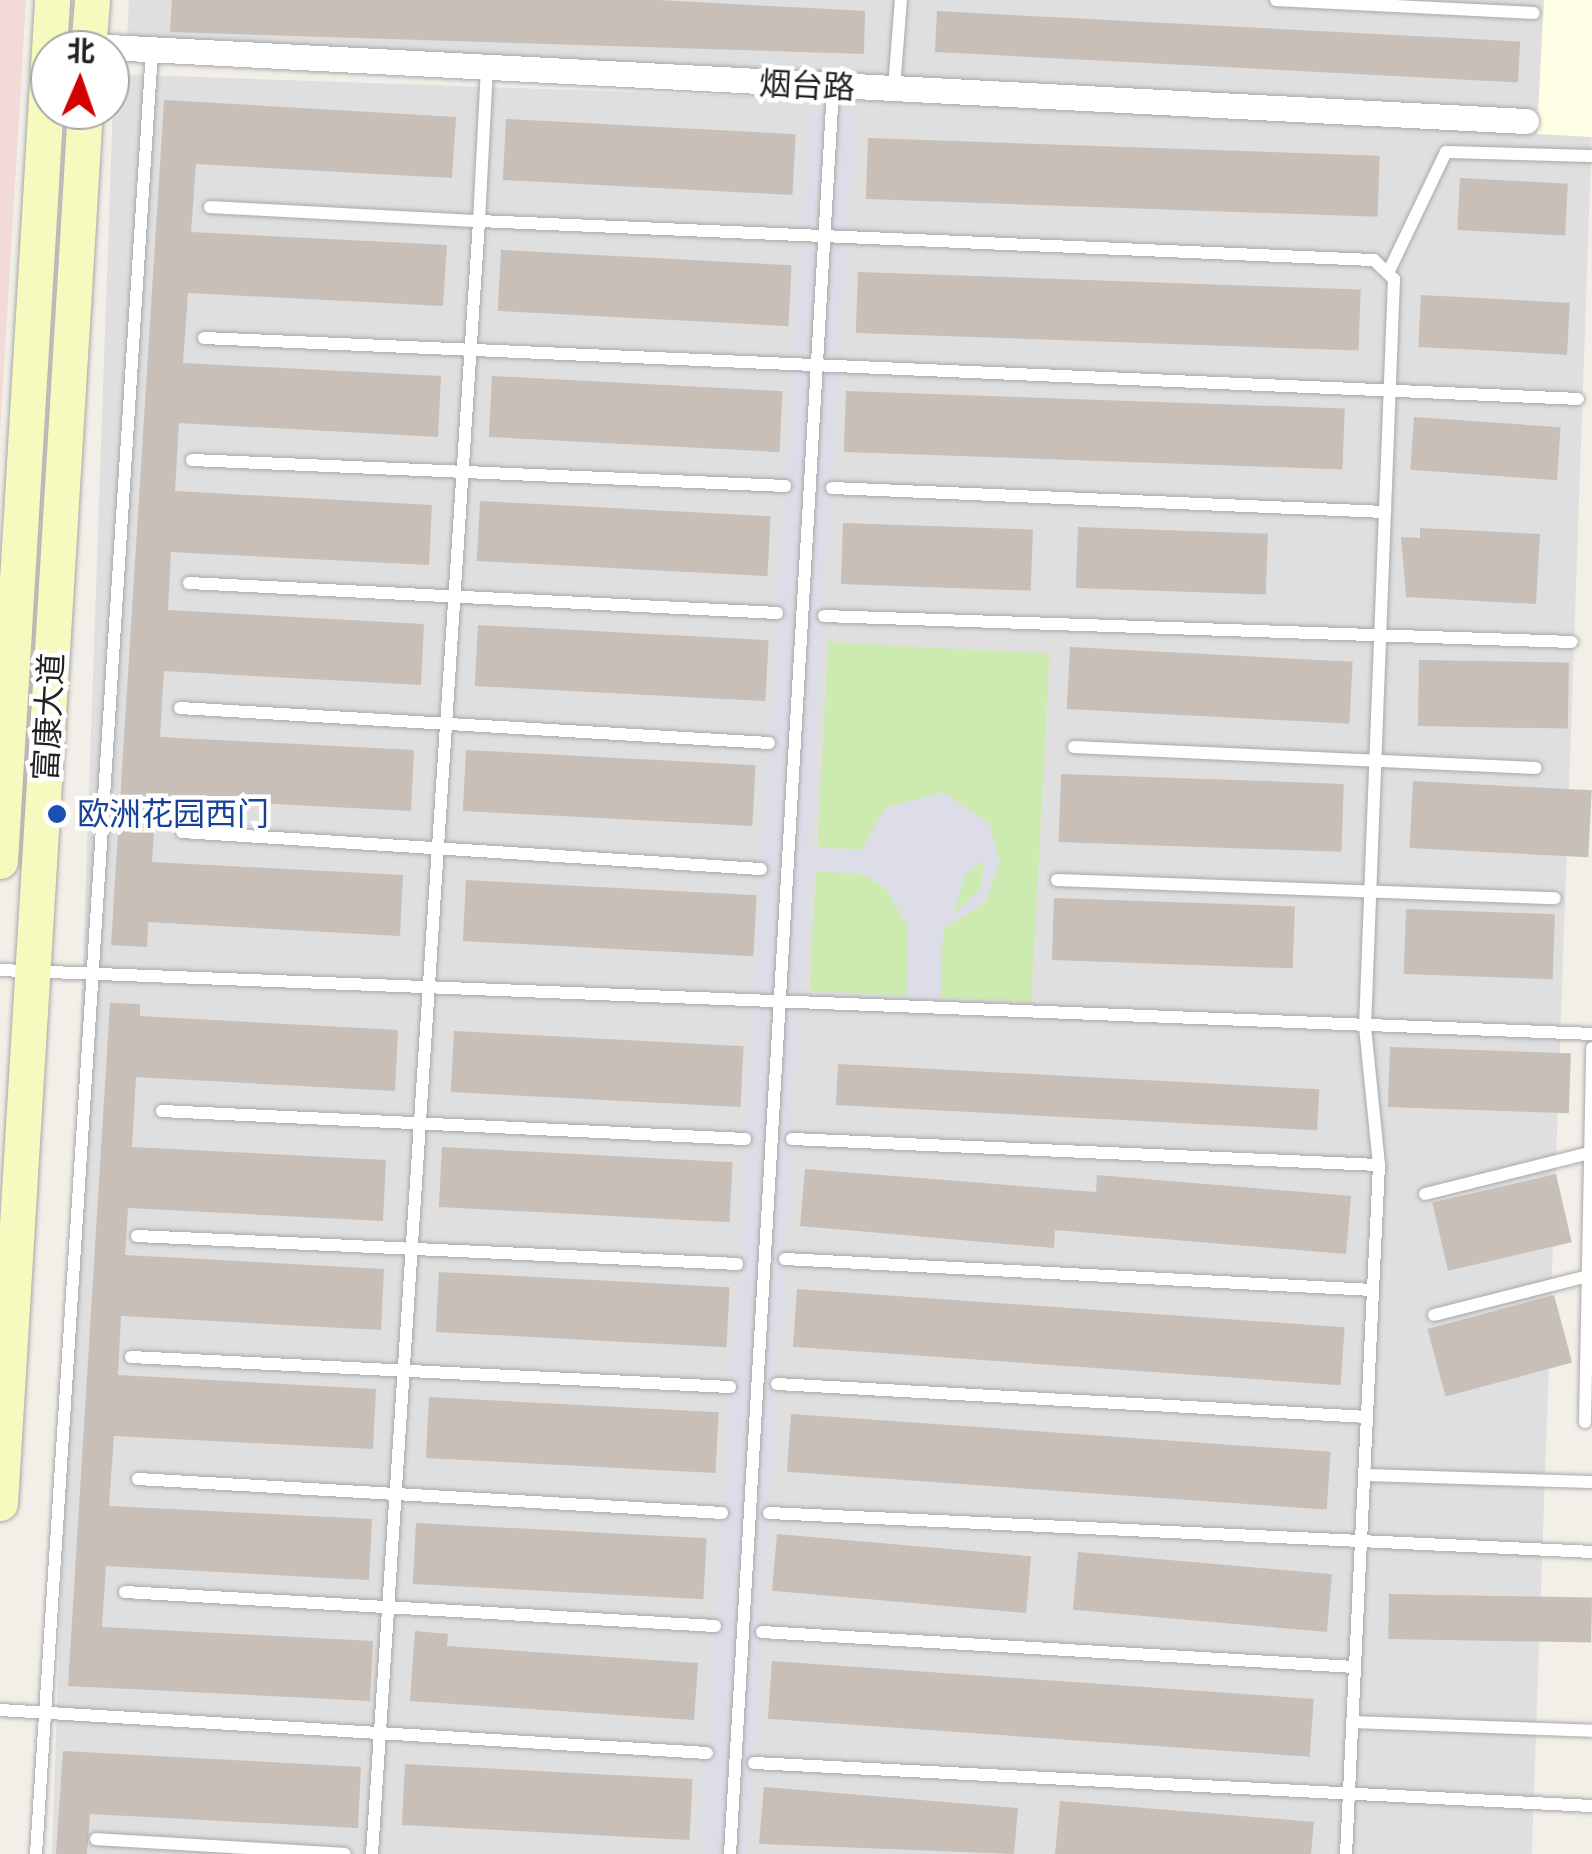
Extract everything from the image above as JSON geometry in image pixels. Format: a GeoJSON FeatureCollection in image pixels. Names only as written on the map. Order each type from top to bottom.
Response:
{"type":"FeatureCollection","features":[{"type":"Feature","properties":{"kind":"street","name":"富康大道"},"geometry":{"type":"LineString","coordinates":[[0,861],[5,684],[52,0]]}},
{"type":"Feature","properties":{"kind":"street"},"geometry":{"type":"LineString","coordinates":[[90,30],[92,0]]}},
{"type":"Feature","properties":{"kind":"street","name":"烟台路"},"geometry":{"type":"LineString","coordinates":[[130,49],[1526,121]]}},
{"type":"Feature","properties":{"kind":"street","name":"富康大道"},"geometry":{"type":"LineString","coordinates":[[0,1504],[16,972],[44,792],[84,130]]}},
{"type":"Feature","properties":{"kind":"lane"},"geometry":{"type":"LineString","coordinates":[[894,90],[900,0]]}},
{"type":"Feature","properties":{"kind":"lane"},"geometry":{"type":"LineString","coordinates":[[1276,0],[1534,13]]}},
{"type":"Feature","properties":{"kind":"lane"},"geometry":{"type":"LineString","coordinates":[[36,1854],[152,50]]}},
{"type":"Feature","properties":{"kind":"lane"},"geometry":{"type":"LineString","coordinates":[[372,1854],[487,68]]}},
{"type":"Feature","properties":{"kind":"lane"},"geometry":{"type":"LineString","coordinates":[[730,1854],[833,88]]}},
{"type":"Feature","properties":{"kind":"lane"},"geometry":{"type":"LineString","coordinates":[[1346,1854],[1379,1165],[1366,1027],[1390,392],[1388,272],[1446,152],[1592,156]]}},
{"type":"Feature","properties":{"kind":"lane"},"geometry":{"type":"LineString","coordinates":[[210,207],[1374,260],[1388,272]]}},
{"type":"Feature","properties":{"kind":"lane"},"geometry":{"type":"LineString","coordinates":[[204,338],[1578,399]]}},
{"type":"Feature","properties":{"kind":"lane"},"geometry":{"type":"LineString","coordinates":[[192,460],[785,486]]}},
{"type":"Feature","properties":{"kind":"lane"},"geometry":{"type":"LineString","coordinates":[[832,488],[1385,512]]}},
{"type":"Feature","properties":{"kind":"lane"},"geometry":{"type":"LineString","coordinates":[[189,583],[777,614]]}},
{"type":"Feature","properties":{"kind":"lane"},"geometry":{"type":"LineString","coordinates":[[824,616],[1572,642]]}},
{"type":"Feature","properties":{"kind":"lane"},"geometry":{"type":"LineString","coordinates":[[180,708],[769,743]]}},
{"type":"Feature","properties":{"kind":"lane"},"geometry":{"type":"LineString","coordinates":[[1074,748],[1536,768]]}},
{"type":"Feature","properties":{"kind":"lane"},"geometry":{"type":"LineString","coordinates":[[2,789],[44,792]]}},
{"type":"Feature","properties":{"kind":"lane"},"geometry":{"type":"LineString","coordinates":[[182,832],[761,869]]}},
{"type":"Feature","properties":{"kind":"lane"},"geometry":{"type":"LineString","coordinates":[[1056,880],[1556,898]]}},
{"type":"Feature","properties":{"kind":"lane"},"geometry":{"type":"LineString","coordinates":[[16,972],[780,1009],[1592,1034]]}},
{"type":"Feature","properties":{"kind":"lane"},"geometry":{"type":"LineString","coordinates":[[1585,1422],[1592,1048]]}},
{"type":"Feature","properties":{"kind":"lane"},"geometry":{"type":"LineString","coordinates":[[162,1111],[745,1139]]}},
{"type":"Feature","properties":{"kind":"lane"},"geometry":{"type":"LineString","coordinates":[[792,1140],[1379,1165]]}},
{"type":"Feature","properties":{"kind":"lane"},"geometry":{"type":"LineString","coordinates":[[1425,1194],[1590,1153]]}},
{"type":"Feature","properties":{"kind":"lane"},"geometry":{"type":"LineString","coordinates":[[137,1236],[737,1264]]}},
{"type":"Feature","properties":{"kind":"lane"},"geometry":{"type":"LineString","coordinates":[[785,1259],[1373,1290]]}},
{"type":"Feature","properties":{"kind":"lane"},"geometry":{"type":"LineString","coordinates":[[1434,1315],[1588,1276]]}},
{"type":"Feature","properties":{"kind":"lane"},"geometry":{"type":"LineString","coordinates":[[132,1357],[730,1387]]}},
{"type":"Feature","properties":{"kind":"lane"},"geometry":{"type":"LineString","coordinates":[[777,1384],[1367,1416]]}},
{"type":"Feature","properties":{"kind":"lane"},"geometry":{"type":"LineString","coordinates":[[1364,1475],[1592,1482]]}},
{"type":"Feature","properties":{"kind":"lane"},"geometry":{"type":"LineString","coordinates":[[138,1479],[722,1513]]}},
{"type":"Feature","properties":{"kind":"lane"},"geometry":{"type":"LineString","coordinates":[[770,1513],[1360,1544],[1592,1552]]}},
{"type":"Feature","properties":{"kind":"lane"},"geometry":{"type":"LineString","coordinates":[[126,1592],[715,1626]]}},
{"type":"Feature","properties":{"kind":"lane"},"geometry":{"type":"LineString","coordinates":[[762,1632],[1355,1667]]}},
{"type":"Feature","properties":{"kind":"lane"},"geometry":{"type":"LineString","coordinates":[[0,1710],[707,1752]]}},
{"type":"Feature","properties":{"kind":"lane"},"geometry":{"type":"LineString","coordinates":[[1352,1722],[1592,1731]]}},
{"type":"Feature","properties":{"kind":"lane"},"geometry":{"type":"LineString","coordinates":[[754,1764],[1592,1806]]}},
{"type":"Feature","properties":{"kind":"lane"},"geometry":{"type":"LineString","coordinates":[[96,1839],[345,1854]]}},
{"type":"Feature","properties":{"kind":"shaded area"},"geometry":{"type":"Polygon","coordinates":[[[0,0],[26,0],[0,434],[0,0]]]}},
{"type":"Feature","properties":{"kind":"shaded area"},"geometry":{"type":"Polygon","coordinates":[[[129,0],[1544,0],[1539,110],[130,38],[129,0]]]}},
{"type":"Feature","properties":{"kind":"shaded area"},"geometry":{"type":"Polygon","coordinates":[[[1544,0],[1592,0],[1592,137],[1537,134],[1544,0]]]}},
{"type":"Feature","properties":{"kind":"shaded area"},"geometry":{"type":"Polygon","coordinates":[[[130,75],[1592,126],[1532,1854],[52,1854],[112,130],[130,130],[130,75]]]}},
{"type":"Feature","properties":{"kind":"shaded area"},"geometry":{"type":"Polygon","coordinates":[[[808,115],[855,117],[810,847],[862,850],[885,808],[943,792],[989,823],[1000,863],[985,903],[943,929],[940,1014],[906,1013],[908,926],[885,888],[862,874],[809,871],[748,1854],[701,1854],[808,115]],[[984,860],[965,875],[954,914],[981,888],[984,860]]]}},
{"type":"Feature","properties":{"kind":"green space"},"geometry":{"type":"Polygon","coordinates":[[[828,642],[1050,654],[1031,1002],[810,991],[828,642]]]}},
{"type":"Feature","properties":{"kind":"building"},"geometry":{"type":"Polygon","coordinates":[[[172,0],[658,0],[865,11],[864,54],[170,32],[172,0]]]}},
{"type":"Feature","properties":{"kind":"building"},"geometry":{"type":"Polygon","coordinates":[[[937,11],[1520,42],[1518,83],[935,52],[937,11]]]}},
{"type":"Feature","properties":{"kind":"building"},"geometry":{"type":"Polygon","coordinates":[[[164,100],[456,117],[452,178],[196,164],[191,232],[447,245],[443,306],[188,293],[183,363],[441,376],[438,437],[179,423],[175,491],[432,505],[429,565],[171,552],[168,610],[424,624],[421,685],[164,671],[160,737],[414,750],[411,811],[156,798],[152,862],[403,875],[400,936],[148,922],[147,947],[111,945],[164,100]]]}},
{"type":"Feature","properties":{"kind":"building"},"geometry":{"type":"Polygon","coordinates":[[[506,119],[796,134],[792,195],[503,180],[506,119]]]}},
{"type":"Feature","properties":{"kind":"building"},"geometry":{"type":"Polygon","coordinates":[[[868,138],[1380,156],[1378,217],[866,199],[868,138]]]}},
{"type":"Feature","properties":{"kind":"building"},"geometry":{"type":"Polygon","coordinates":[[[1460,178],[1568,184],[1565,236],[1457,230],[1460,178]]]}},
{"type":"Feature","properties":{"kind":"building"},"geometry":{"type":"Polygon","coordinates":[[[501,250],[792,265],[788,326],[498,311],[501,250]]]}},
{"type":"Feature","properties":{"kind":"building"},"geometry":{"type":"Polygon","coordinates":[[[858,272],[1361,290],[1359,351],[856,333],[858,272]]]}},
{"type":"Feature","properties":{"kind":"building"},"geometry":{"type":"Polygon","coordinates":[[[1421,295],[1570,303],[1567,355],[1418,347],[1421,295]]]}},
{"type":"Feature","properties":{"kind":"building"},"geometry":{"type":"Polygon","coordinates":[[[492,376],[783,391],[779,452],[489,437],[492,376]]]}},
{"type":"Feature","properties":{"kind":"building"},"geometry":{"type":"Polygon","coordinates":[[[846,391],[1345,408],[1343,469],[844,452],[846,391]]]}},
{"type":"Feature","properties":{"kind":"building"},"geometry":{"type":"Polygon","coordinates":[[[1414,417],[1561,427],[1557,480],[1410,470],[1414,417]]]}},
{"type":"Feature","properties":{"kind":"building"},"geometry":{"type":"Polygon","coordinates":[[[480,501],[771,516],[767,576],[477,561],[480,501]]]}},
{"type":"Feature","properties":{"kind":"building"},"geometry":{"type":"Polygon","coordinates":[[[843,523],[1033,530],[1031,591],[841,584],[843,523]]]}},
{"type":"Feature","properties":{"kind":"building"},"geometry":{"type":"Polygon","coordinates":[[[1078,527],[1268,534],[1266,595],[1076,588],[1078,527]]]}},
{"type":"Feature","properties":{"kind":"building"},"geometry":{"type":"Polygon","coordinates":[[[1420,528],[1540,534],[1536,604],[1406,597],[1401,537],[1420,538],[1420,528]]]}},
{"type":"Feature","properties":{"kind":"building"},"geometry":{"type":"Polygon","coordinates":[[[478,625],[769,640],[765,701],[475,686],[478,625]]]}},
{"type":"Feature","properties":{"kind":"building"},"geometry":{"type":"Polygon","coordinates":[[[1070,647],[1353,662],[1349,724],[1067,709],[1070,647]]]}},
{"type":"Feature","properties":{"kind":"building"},"geometry":{"type":"Polygon","coordinates":[[[1419,660],[1569,663],[1568,729],[1418,726],[1419,660]]]}},
{"type":"Feature","properties":{"kind":"building"},"geometry":{"type":"Polygon","coordinates":[[[466,750],[756,765],[752,826],[463,811],[466,750]]]}},
{"type":"Feature","properties":{"kind":"building"},"geometry":{"type":"Polygon","coordinates":[[[1061,774],[1344,784],[1341,852],[1059,842],[1061,774]]]}},
{"type":"Feature","properties":{"kind":"building"},"geometry":{"type":"Polygon","coordinates":[[[1413,781],[1592,790],[1588,857],[1409,848],[1413,781]]]}},
{"type":"Feature","properties":{"kind":"building"},"geometry":{"type":"Polygon","coordinates":[[[466,880],[757,895],[753,956],[463,941],[466,880]]]}},
{"type":"Feature","properties":{"kind":"building"},"geometry":{"type":"Polygon","coordinates":[[[1054,898],[1295,906],[1293,968],[1052,960],[1054,898]]]}},
{"type":"Feature","properties":{"kind":"building"},"geometry":{"type":"Polygon","coordinates":[[[1406,909],[1555,914],[1553,979],[1404,974],[1406,909]]]}},
{"type":"Feature","properties":{"kind":"building"},"geometry":{"type":"Polygon","coordinates":[[[110,1003],[140,1004],[140,1016],[398,1030],[395,1091],[136,1077],[132,1147],[386,1160],[383,1221],[128,1208],[125,1255],[384,1269],[381,1330],[121,1316],[118,1375],[376,1389],[373,1449],[114,1436],[109,1506],[372,1519],[369,1580],[106,1566],[102,1627],[373,1641],[370,1701],[68,1686],[110,1003]]]}},
{"type":"Feature","properties":{"kind":"building"},"geometry":{"type":"Polygon","coordinates":[[[454,1031],[744,1046],[740,1107],[451,1092],[454,1031]]]}},
{"type":"Feature","properties":{"kind":"building"},"geometry":{"type":"Polygon","coordinates":[[[1390,1047],[1571,1053],[1569,1113],[1388,1107],[1390,1047]]]}},
{"type":"Feature","properties":{"kind":"building"},"geometry":{"type":"Polygon","coordinates":[[[838,1064],[1319,1089],[1317,1130],[836,1105],[838,1064]]]}},
{"type":"Feature","properties":{"kind":"building"},"geometry":{"type":"Polygon","coordinates":[[[442,1147],[733,1162],[729,1222],[439,1207],[442,1147]]]}},
{"type":"Feature","properties":{"kind":"building"},"geometry":{"type":"Polygon","coordinates":[[[805,1169],[1096,1192],[1097,1175],[1351,1196],[1346,1254],[1055,1230],[1054,1248],[800,1226],[805,1169]]]}},
{"type":"Feature","properties":{"kind":"building"},"geometry":{"type":"Polygon","coordinates":[[[1556,1174],[1572,1242],[1448,1271],[1432,1203],[1556,1174]]]}},
{"type":"Feature","properties":{"kind":"building"},"geometry":{"type":"Polygon","coordinates":[[[439,1272],[730,1287],[726,1347],[436,1332],[439,1272]]]}},
{"type":"Feature","properties":{"kind":"building"},"geometry":{"type":"Polygon","coordinates":[[[797,1289],[1345,1327],[1341,1385],[793,1347],[797,1289]]]}},
{"type":"Feature","properties":{"kind":"building"},"geometry":{"type":"Polygon","coordinates":[[[1554,1295],[1572,1363],[1446,1397],[1427,1329],[1554,1295]]]}},
{"type":"Feature","properties":{"kind":"building"},"geometry":{"type":"Polygon","coordinates":[[[429,1397],[719,1412],[715,1473],[426,1458],[429,1397]]]}},
{"type":"Feature","properties":{"kind":"building"},"geometry":{"type":"Polygon","coordinates":[[[791,1414],[1331,1452],[1327,1510],[787,1472],[791,1414]]]}},
{"type":"Feature","properties":{"kind":"building"},"geometry":{"type":"Polygon","coordinates":[[[416,1523],[707,1538],[703,1599],[413,1584],[416,1523]]]}},
{"type":"Feature","properties":{"kind":"building"},"geometry":{"type":"Polygon","coordinates":[[[777,1534],[1031,1556],[1026,1613],[772,1591],[777,1534]]]}},
{"type":"Feature","properties":{"kind":"building"},"geometry":{"type":"Polygon","coordinates":[[[1078,1552],[1332,1574],[1327,1632],[1073,1610],[1078,1552]]]}},
{"type":"Feature","properties":{"kind":"building"},"geometry":{"type":"Polygon","coordinates":[[[1389,1594],[1592,1598],[1591,1643],[1388,1639],[1389,1594]]]}},
{"type":"Feature","properties":{"kind":"building"},"geometry":{"type":"Polygon","coordinates":[[[415,1631],[448,1634],[447,1646],[698,1663],[694,1720],[410,1701],[415,1631]]]}},
{"type":"Feature","properties":{"kind":"building"},"geometry":{"type":"Polygon","coordinates":[[[772,1661],[1314,1699],[1310,1757],[768,1719],[772,1661]]]}},
{"type":"Feature","properties":{"kind":"building"},"geometry":{"type":"Polygon","coordinates":[[[63,1751],[361,1767],[358,1828],[90,1814],[87,1854],[56,1854],[63,1751]]]}},
{"type":"Feature","properties":{"kind":"building"},"geometry":{"type":"Polygon","coordinates":[[[405,1764],[693,1779],[689,1840],[402,1825],[405,1764]]]}},
{"type":"Feature","properties":{"kind":"building"},"geometry":{"type":"Polygon","coordinates":[[[764,1787],[1018,1808],[1014,1854],[759,1844],[764,1787]]]}},
{"type":"Feature","properties":{"kind":"building"},"geometry":{"type":"Polygon","coordinates":[[[1060,1801],[1314,1822],[1311,1854],[1055,1854],[1060,1801]]]}},
{"type":"Feature","properties":{"kind":"place","name":"欧洲花园西门"},"geometry":{"type":"Point","coordinates":[57,814]}}]}
